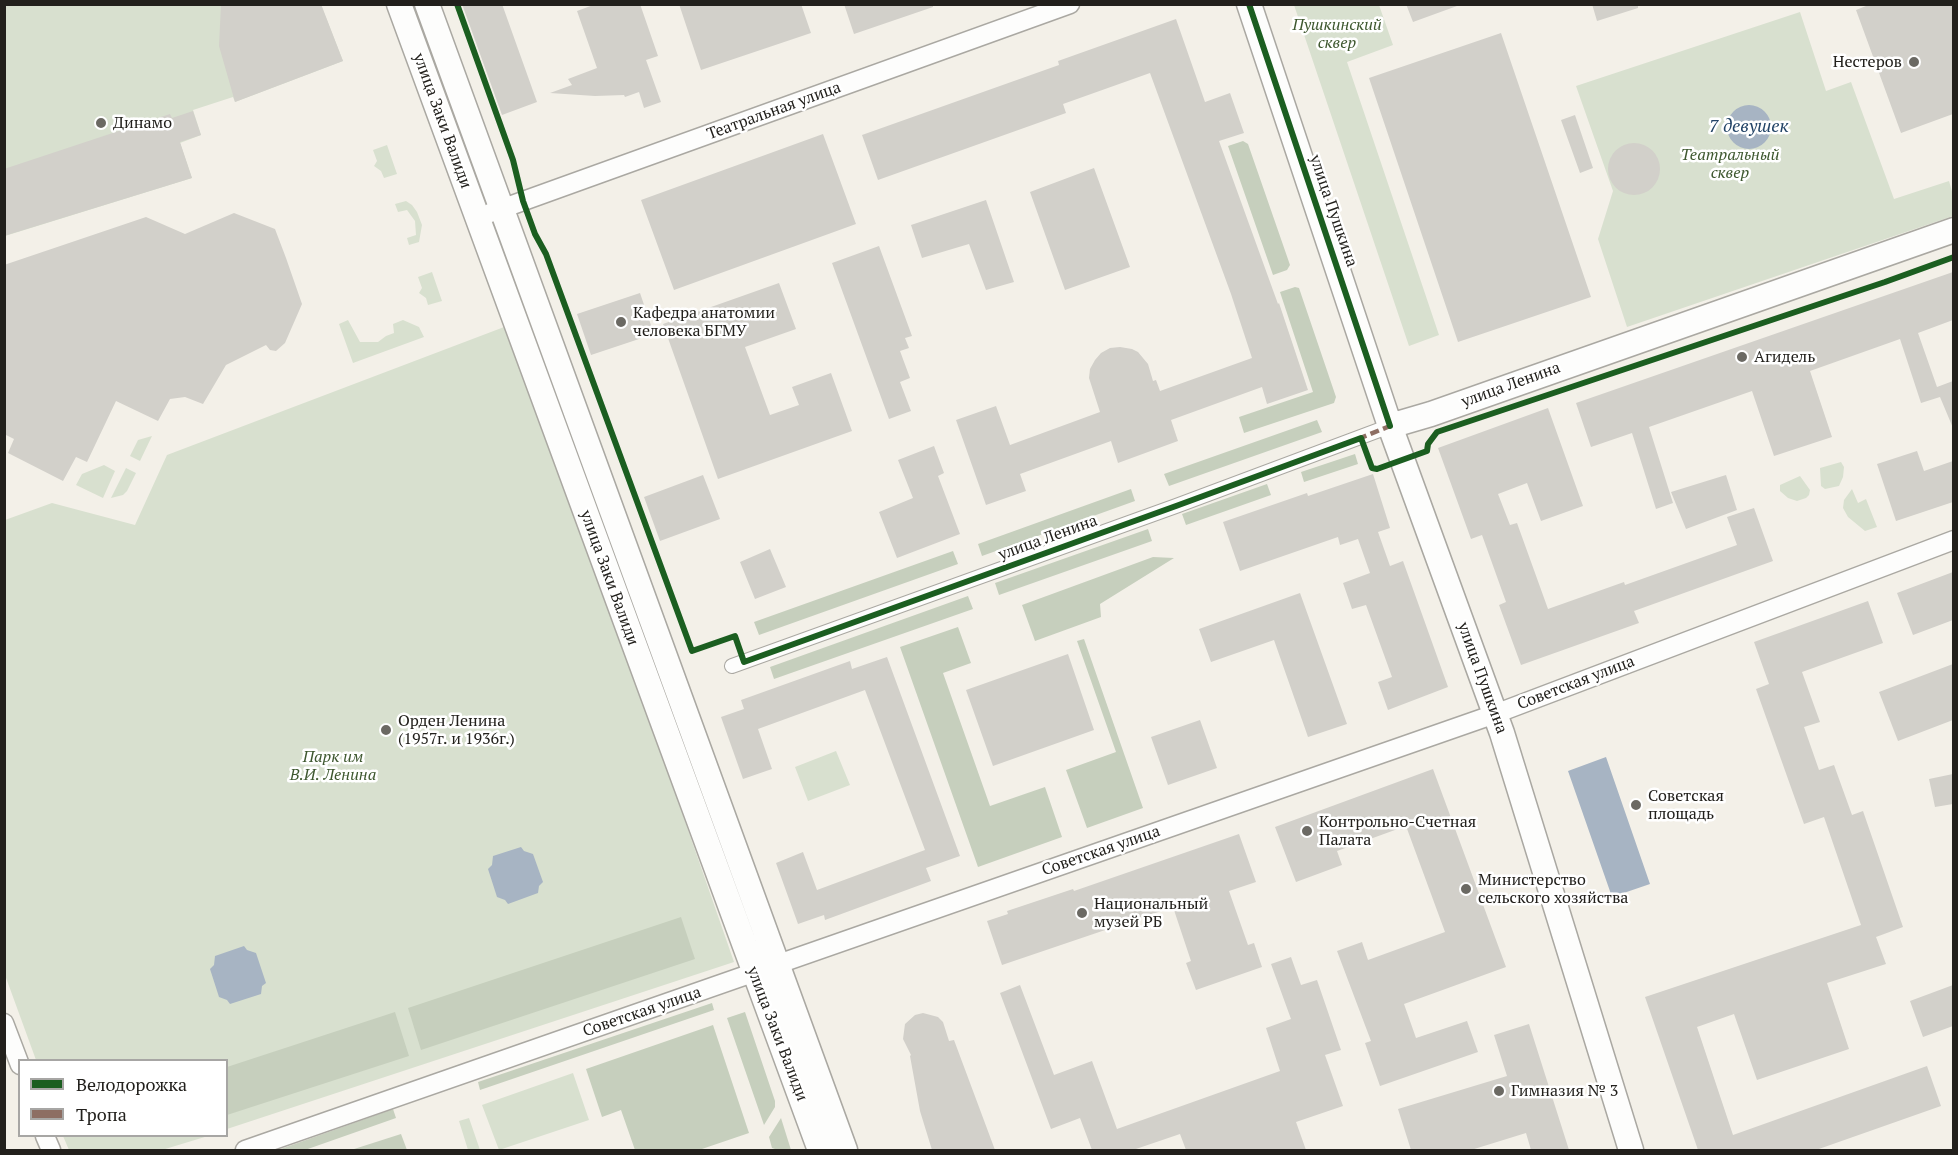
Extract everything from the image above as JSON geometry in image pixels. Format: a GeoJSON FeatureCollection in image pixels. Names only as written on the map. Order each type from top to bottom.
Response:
{"type":"FeatureCollection","features":[{"type":"Feature","properties":{"kind":"main road","name":"улица Заки Валиди"},"geometry":{"type":"LineString","coordinates":[[399,4],[753,973],[820,1150]]}},
{"type":"Feature","properties":{"kind":"main road","name":"улица Заки Валиди"},"geometry":{"type":"LineString","coordinates":[[427,4],[845,1150]]}},
{"type":"Feature","properties":{"kind":"main road","name":"улица Пушкина"},"geometry":{"type":"LineString","coordinates":[[1249,4],[1390,426],[1506,744],[1631,1150]]}},
{"type":"Feature","properties":{"kind":"main road","name":"улица Ленина"},"geometry":{"type":"LineString","coordinates":[[1390,426],[1431,414],[1953,230]]}},
{"type":"Feature","properties":{"kind":"street","name":"Театральная улица"},"geometry":{"type":"LineString","coordinates":[[477,217],[1070,4]]}},
{"type":"Feature","properties":{"kind":"street","name":"улица Ленина"},"geometry":{"type":"LineString","coordinates":[[732,666],[1176,506],[1390,426]]}},
{"type":"Feature","properties":{"kind":"street","name":"Советская улица"},"geometry":{"type":"LineString","coordinates":[[244,1150],[1495,714],[1953,540]]}},
{"type":"Feature","properties":{"kind":"street"},"geometry":{"type":"LineString","coordinates":[[4,1023],[18,1060]]}},
{"type":"Feature","properties":{"kind":"green space","name":"Динамо"},"geometry":{"type":"Polygon","coordinates":[[[4,5],[321,5],[343,61],[235,102],[233,97],[193,110],[201,135],[180,143],[192,178],[5,236],[4,5]]]}},
{"type":"Feature","properties":{"kind":"green space","name":"Пушкинский сквер"},"geometry":{"type":"Polygon","coordinates":[[[1294,5],[1379,5],[1393,45],[1347,62],[1439,335],[1409,346],[1294,5]]]}},
{"type":"Feature","properties":{"kind":"green space","name":"Театральный сквер"},"geometry":{"type":"Polygon","coordinates":[[[1800,12],[1826,91],[1851,82],[1894,199],[1949,181],[1953,195],[1953,216],[1627,327],[1598,239],[1613,191],[1576,86],[1800,12]]]}},
{"type":"Feature","properties":{"kind":"green space"},"geometry":{"type":"Polygon","coordinates":[[[1243,141],[1248,144],[1290,265],[1287,270],[1273,275],[1228,146],[1243,141]]]}},
{"type":"Feature","properties":{"kind":"green space"},"geometry":{"type":"Polygon","coordinates":[[[387,145],[397,174],[384,178],[381,171],[374,166],[377,161],[373,150],[387,145]]]}},
{"type":"Feature","properties":{"kind":"green space"},"geometry":{"type":"Polygon","coordinates":[[[406,201],[417,212],[422,225],[419,242],[409,245],[407,238],[416,235],[415,221],[407,210],[398,212],[395,204],[406,201]]]}},
{"type":"Feature","properties":{"kind":"green space"},"geometry":{"type":"Polygon","coordinates":[[[432,272],[442,301],[428,305],[426,298],[419,293],[422,288],[418,277],[432,272]]]}},
{"type":"Feature","properties":{"kind":"green space"},"geometry":{"type":"Polygon","coordinates":[[[1295,287],[1299,288],[1336,397],[1334,403],[1244,433],[1239,417],[1313,392],[1280,292],[1295,287]]]}},
{"type":"Feature","properties":{"kind":"green space"},"geometry":{"type":"Polygon","coordinates":[[[348,320],[360,342],[378,342],[394,333],[393,324],[403,320],[419,327],[424,337],[353,363],[339,324],[348,320]]]}},
{"type":"Feature","properties":{"kind":"green space","name":"Парк им В.И. Ленина"},"geometry":{"type":"Polygon","coordinates":[[[512,324],[734,962],[228,1129],[228,1059],[36,1059],[5,975],[5,520],[52,503],[135,525],[167,455],[512,324]]]}},
{"type":"Feature","properties":{"kind":"green space"},"geometry":{"type":"Polygon","coordinates":[[[1317,420],[1322,432],[1169,486],[1164,474],[1317,420]]]}},
{"type":"Feature","properties":{"kind":"green space"},"geometry":{"type":"Polygon","coordinates":[[[152,436],[140,461],[130,456],[138,440],[152,436]]]}},
{"type":"Feature","properties":{"kind":"green space"},"geometry":{"type":"Polygon","coordinates":[[[1355,454],[1358,464],[1304,482],[1301,472],[1355,454]]]}},
{"type":"Feature","properties":{"kind":"green space"},"geometry":{"type":"Polygon","coordinates":[[[1841,462],[1844,467],[1839,486],[1825,489],[1821,486],[1820,468],[1841,462]]]}},
{"type":"Feature","properties":{"kind":"green space"},"geometry":{"type":"Polygon","coordinates":[[[104,465],[115,471],[103,498],[76,485],[82,474],[104,465]]]}},
{"type":"Feature","properties":{"kind":"green space"},"geometry":{"type":"Polygon","coordinates":[[[126,468],[136,473],[123,495],[111,498],[126,468]]]}},
{"type":"Feature","properties":{"kind":"green space"},"geometry":{"type":"Polygon","coordinates":[[[1800,476],[1810,490],[1806,498],[1797,501],[1788,498],[1780,491],[1780,485],[1800,476]]]}},
{"type":"Feature","properties":{"kind":"green space"},"geometry":{"type":"Polygon","coordinates":[[[1267,484],[1271,495],[1186,525],[1182,514],[1267,484]]]}},
{"type":"Feature","properties":{"kind":"green space"},"geometry":{"type":"Polygon","coordinates":[[[1131,489],[1135,501],[982,556],[978,544],[1131,489]]]}},
{"type":"Feature","properties":{"kind":"green space"},"geometry":{"type":"Polygon","coordinates":[[[1852,489],[1858,503],[1866,499],[1877,527],[1865,531],[1848,517],[1843,508],[1844,500],[1852,489]]]}},
{"type":"Feature","properties":{"kind":"green space"},"geometry":{"type":"Polygon","coordinates":[[[1148,529],[1152,541],[999,595],[995,583],[1148,529]]]}},
{"type":"Feature","properties":{"kind":"green space"},"geometry":{"type":"Polygon","coordinates":[[[953,551],[958,564],[759,635],[754,622],[953,551]]]}},
{"type":"Feature","properties":{"kind":"green space"},"geometry":{"type":"Polygon","coordinates":[[[1153,557],[1174,558],[1100,604],[1101,617],[1035,641],[1022,605],[1153,557]]]}},
{"type":"Feature","properties":{"kind":"green space"},"geometry":{"type":"Polygon","coordinates":[[[968,596],[973,609],[774,679],[770,667],[968,596]]]}},
{"type":"Feature","properties":{"kind":"green space"},"geometry":{"type":"Polygon","coordinates":[[[958,627],[971,663],[943,673],[990,806],[1045,787],[1062,837],[978,867],[900,647],[958,627]]]}},
{"type":"Feature","properties":{"kind":"green space"},"geometry":{"type":"Polygon","coordinates":[[[1084,639],[1143,808],[1087,828],[1066,770],[1116,752],[1077,641],[1084,639]]]}},
{"type":"Feature","properties":{"kind":"green space"},"geometry":{"type":"Polygon","coordinates":[[[836,751],[850,785],[808,801],[795,767],[836,751]]]}},
{"type":"Feature","properties":{"kind":"green space"},"geometry":{"type":"Polygon","coordinates":[[[681,917],[695,959],[421,1050],[408,1008],[681,917]]]}},
{"type":"Feature","properties":{"kind":"green space"},"geometry":{"type":"Polygon","coordinates":[[[712,1003],[714,1010],[480,1090],[478,1082],[712,1003]]]}},
{"type":"Feature","properties":{"kind":"green space"},"geometry":{"type":"Polygon","coordinates":[[[395,1012],[409,1056],[228,1115],[228,1067],[395,1012]]]}},
{"type":"Feature","properties":{"kind":"green space"},"geometry":{"type":"Polygon","coordinates":[[[745,1012],[775,1101],[775,1107],[764,1125],[727,1018],[745,1012]]]}},
{"type":"Feature","properties":{"kind":"green space"},"geometry":{"type":"Polygon","coordinates":[[[713,1025],[749,1133],[699,1150],[635,1150],[621,1110],[602,1117],[586,1069],[713,1025]]]}},
{"type":"Feature","properties":{"kind":"green space"},"geometry":{"type":"Polygon","coordinates":[[[573,1073],[589,1120],[499,1150],[482,1105],[573,1073]]]}},
{"type":"Feature","properties":{"kind":"green space"},"geometry":{"type":"Polygon","coordinates":[[[393,1109],[396,1118],[305,1150],[278,1150],[393,1109]]]}},
{"type":"Feature","properties":{"kind":"green space"},"geometry":{"type":"Polygon","coordinates":[[[469,1118],[480,1150],[468,1150],[459,1121],[469,1118]]]}},
{"type":"Feature","properties":{"kind":"green space"},"geometry":{"type":"Polygon","coordinates":[[[781,1118],[791,1150],[772,1148],[769,1137],[781,1118]]]}},
{"type":"Feature","properties":{"kind":"green space"},"geometry":{"type":"Polygon","coordinates":[[[401,1134],[407,1150],[351,1150],[401,1134]]]}},
{"type":"Feature","properties":{"kind":"green space"},"geometry":{"type":"Polygon","coordinates":[[[63,1137],[205,1137],[162,1150],[69,1150],[63,1137]]]}},
{"type":"Feature","properties":{"kind":"water","name":"7 девушек"},"geometry":{"type":"Polygon","coordinates":[[[1749,105],[1764,112],[1771,127],[1764,142],[1749,149],[1734,142],[1727,127],[1734,112],[1749,105]]]}},
{"type":"Feature","properties":{"kind":"water"},"geometry":{"type":"Polygon","coordinates":[[[1606,757],[1650,884],[1612,897],[1568,771],[1606,757]]]}},
{"type":"Feature","properties":{"kind":"water"},"geometry":{"type":"Polygon","coordinates":[[[521,847],[524,851],[533,854],[543,882],[539,886],[538,893],[508,904],[497,897],[488,869],[492,865],[493,856],[521,847]]]}},
{"type":"Feature","properties":{"kind":"water"},"geometry":{"type":"Polygon","coordinates":[[[244,946],[247,950],[256,953],[266,983],[262,986],[261,994],[230,1004],[219,997],[210,969],[214,965],[215,956],[244,946]]]}},
{"type":"Feature","properties":{"kind":"building"},"geometry":{"type":"Polygon","coordinates":[[[221,4],[321,4],[343,61],[235,102],[219,46],[221,4]]]}},
{"type":"Feature","properties":{"kind":"building"},"geometry":{"type":"Polygon","coordinates":[[[462,4],[502,4],[537,102],[502,115],[462,4]]]}},
{"type":"Feature","properties":{"kind":"building"},"geometry":{"type":"Polygon","coordinates":[[[596,4],[640,4],[658,56],[646,60],[661,102],[644,108],[639,92],[625,97],[624,95],[550,93],[572,85],[568,79],[597,68],[577,11],[596,4]]]}},
{"type":"Feature","properties":{"kind":"building"},"geometry":{"type":"Polygon","coordinates":[[[679,4],[801,4],[811,33],[701,70],[679,4]]]}},
{"type":"Feature","properties":{"kind":"building"},"geometry":{"type":"Polygon","coordinates":[[[844,4],[933,4],[933,7],[854,34],[844,4]]]}},
{"type":"Feature","properties":{"kind":"building"},"geometry":{"type":"Polygon","coordinates":[[[1406,4],[1456,4],[1457,6],[1413,22],[1406,4]]]}},
{"type":"Feature","properties":{"kind":"building"},"geometry":{"type":"Polygon","coordinates":[[[1592,4],[1638,4],[1638,8],[1597,21],[1592,4]]]}},
{"type":"Feature","properties":{"kind":"building","name":"Нестеров"},"geometry":{"type":"Polygon","coordinates":[[[1871,4],[1953,4],[1953,114],[1901,133],[1856,10],[1871,4]]]}},
{"type":"Feature","properties":{"kind":"building"},"geometry":{"type":"Polygon","coordinates":[[[1176,19],[1205,102],[1230,93],[1244,133],[1219,141],[1279,303],[1308,390],[1267,404],[1262,387],[1171,420],[1178,441],[1118,463],[1111,441],[1020,474],[1026,491],[986,505],[956,420],[996,406],[1010,445],[1100,412],[1089,378],[1090,369],[1101,353],[1110,348],[1120,347],[1138,352],[1148,364],[1153,381],[1156,380],[1160,391],[1252,358],[1231,294],[1150,73],[1063,104],[1066,113],[878,180],[862,135],[1059,65],[1058,61],[1176,19]]]}},
{"type":"Feature","properties":{"kind":"building"},"geometry":{"type":"Polygon","coordinates":[[[1501,33],[1591,297],[1458,342],[1369,78],[1501,33]]]}},
{"type":"Feature","properties":{"kind":"building"},"geometry":{"type":"Polygon","coordinates":[[[193,111],[201,135],[180,142],[192,178],[4,236],[4,169],[170,114],[172,118],[193,111]]]}},
{"type":"Feature","properties":{"kind":"building"},"geometry":{"type":"Polygon","coordinates":[[[1575,115],[1593,168],[1580,173],[1561,120],[1575,115]]]}},
{"type":"Feature","properties":{"kind":"building"},"geometry":{"type":"Polygon","coordinates":[[[823,134],[856,224],[674,290],[641,200],[823,134]]]}},
{"type":"Feature","properties":{"kind":"building"},"geometry":{"type":"Polygon","coordinates":[[[1634,143],[1644,145],[1652,151],[1658,159],[1660,169],[1658,179],[1652,187],[1644,193],[1634,195],[1624,193],[1616,187],[1610,179],[1608,169],[1610,159],[1616,151],[1624,145],[1634,143]]]}},
{"type":"Feature","properties":{"kind":"building"},"geometry":{"type":"Polygon","coordinates":[[[1094,168],[1130,267],[1065,290],[1030,192],[1094,168]]]}},
{"type":"Feature","properties":{"kind":"building"},"geometry":{"type":"Polygon","coordinates":[[[986,200],[1014,282],[986,290],[969,244],[922,258],[911,225],[986,200]]]}},
{"type":"Feature","properties":{"kind":"building"},"geometry":{"type":"Polygon","coordinates":[[[234,213],[275,229],[302,304],[285,343],[276,351],[270,350],[266,345],[226,365],[203,404],[185,397],[170,399],[158,421],[116,401],[87,462],[76,457],[63,481],[8,453],[14,439],[4,434],[4,265],[146,217],[185,234],[234,213]]]}},
{"type":"Feature","properties":{"kind":"building"},"geometry":{"type":"Polygon","coordinates":[[[879,246],[912,336],[905,338],[909,348],[900,351],[910,378],[900,382],[911,411],[889,419],[832,263],[879,246]]]}},
{"type":"Feature","properties":{"kind":"building"},"geometry":{"type":"Polygon","coordinates":[[[1953,272],[1953,320],[1918,333],[1937,387],[1953,381],[1953,428],[1940,397],[1921,403],[1900,339],[1810,371],[1832,437],[1774,456],[1752,391],[1649,427],[1673,503],[1656,509],[1632,433],[1591,447],[1576,403],[1953,272]]]}},
{"type":"Feature","properties":{"kind":"building"},"geometry":{"type":"Polygon","coordinates":[[[779,283],[796,329],[745,347],[770,415],[799,405],[792,387],[831,373],[852,431],[718,479],[663,324],[779,283]]]}},
{"type":"Feature","properties":{"kind":"building"},"geometry":{"type":"Polygon","coordinates":[[[640,293],[654,334],[591,355],[577,314],[640,293]]]}},
{"type":"Feature","properties":{"kind":"building"},"geometry":{"type":"Polygon","coordinates":[[[1548,408],[1583,506],[1541,521],[1527,483],[1498,494],[1510,525],[1517,523],[1548,609],[1624,582],[1625,585],[1737,545],[1727,517],[1754,508],[1773,561],[1634,611],[1639,623],[1521,665],[1499,605],[1506,602],[1482,535],[1471,539],[1438,448],[1548,408]]]}},
{"type":"Feature","properties":{"kind":"building"},"geometry":{"type":"Polygon","coordinates":[[[934,446],[944,473],[938,476],[960,534],[897,558],[879,512],[913,498],[898,460],[934,446]]]}},
{"type":"Feature","properties":{"kind":"building"},"geometry":{"type":"Polygon","coordinates":[[[1917,451],[1924,471],[1953,461],[1953,502],[1896,521],[1877,464],[1917,451]]]}},
{"type":"Feature","properties":{"kind":"building"},"geometry":{"type":"Polygon","coordinates":[[[1373,474],[1390,528],[1378,532],[1390,566],[1403,561],[1448,687],[1388,710],[1378,682],[1392,677],[1366,605],[1352,609],[1343,583],[1370,573],[1358,539],[1340,545],[1338,537],[1240,571],[1223,522],[1307,493],[1308,496],[1373,474]]]}},
{"type":"Feature","properties":{"kind":"building"},"geometry":{"type":"Polygon","coordinates":[[[703,475],[720,519],[660,541],[644,497],[703,475]]]}},
{"type":"Feature","properties":{"kind":"building"},"geometry":{"type":"Polygon","coordinates":[[[1726,475],[1737,510],[1686,529],[1671,492],[1726,475]]]}},
{"type":"Feature","properties":{"kind":"building"},"geometry":{"type":"Polygon","coordinates":[[[770,549],[786,587],[755,599],[740,562],[770,549]]]}},
{"type":"Feature","properties":{"kind":"building"},"geometry":{"type":"Polygon","coordinates":[[[1953,572],[1953,620],[1913,635],[1897,593],[1953,572]]]}},
{"type":"Feature","properties":{"kind":"building"},"geometry":{"type":"Polygon","coordinates":[[[1300,593],[1347,724],[1308,737],[1274,640],[1211,662],[1199,629],[1300,593]]]}},
{"type":"Feature","properties":{"kind":"building"},"geometry":{"type":"Polygon","coordinates":[[[1868,601],[1883,643],[1802,672],[1820,722],[1804,727],[1819,770],[1834,765],[1852,815],[1863,811],[1903,927],[1876,937],[1886,964],[1827,983],[1849,1049],[1757,1080],[1734,1014],[1697,1027],[1733,1135],[1927,1066],[1941,1106],[1816,1150],[1698,1150],[1645,997],[1861,925],[1824,817],[1804,824],[1756,689],[1769,684],[1754,642],[1868,601]]]}},
{"type":"Feature","properties":{"kind":"building"},"geometry":{"type":"Polygon","coordinates":[[[1068,654],[1094,730],[993,766],[966,690],[1068,654]]]}},
{"type":"Feature","properties":{"kind":"building"},"geometry":{"type":"Polygon","coordinates":[[[887,657],[960,856],[926,868],[931,881],[825,920],[824,915],[798,924],[776,863],[803,852],[817,890],[925,850],[865,690],[758,729],[772,769],[743,779],[721,717],[744,709],[741,700],[850,661],[852,669],[887,657]]]}},
{"type":"Feature","properties":{"kind":"building"},"geometry":{"type":"Polygon","coordinates":[[[1953,664],[1953,720],[1898,741],[1879,692],[1953,664]]]}},
{"type":"Feature","properties":{"kind":"building"},"geometry":{"type":"Polygon","coordinates":[[[1200,720],[1217,768],[1168,785],[1151,737],[1200,720]]]}},
{"type":"Feature","properties":{"kind":"building"},"geometry":{"type":"Polygon","coordinates":[[[1433,769],[1506,967],[1404,1004],[1416,1038],[1467,1021],[1478,1052],[1380,1086],[1365,1043],[1371,1041],[1337,951],[1362,942],[1368,960],[1445,932],[1406,826],[1337,851],[1342,865],[1296,882],[1275,827],[1433,769]]]}},
{"type":"Feature","properties":{"kind":"building"},"geometry":{"type":"Polygon","coordinates":[[[1953,774],[1953,804],[1935,807],[1929,779],[1953,774]]]}},
{"type":"Feature","properties":{"kind":"building","name":"Национальный музей РБ"},"geometry":{"type":"Polygon","coordinates":[[[1239,834],[1256,882],[1229,891],[1248,945],[1254,943],[1262,967],[1196,990],[1186,963],[1191,961],[1173,907],[1002,965],[987,921],[1008,914],[1007,911],[1073,889],[1074,891],[1239,834]]]}},
{"type":"Feature","properties":{"kind":"building"},"geometry":{"type":"Polygon","coordinates":[[[1291,957],[1301,985],[1317,980],[1341,1050],[1325,1055],[1343,1106],[1296,1122],[1306,1150],[1186,1150],[1180,1134],[1133,1150],[1092,1150],[1080,1118],[1051,1129],[1000,993],[1020,985],[1054,1075],[1092,1061],[1117,1129],[1280,1071],[1266,1028],[1291,1019],[1271,964],[1291,957]]]}},
{"type":"Feature","properties":{"kind":"building"},"geometry":{"type":"Polygon","coordinates":[[[1953,985],[1953,1026],[1923,1037],[1910,1001],[1953,985]]]}},
{"type":"Feature","properties":{"kind":"building"},"geometry":{"type":"Polygon","coordinates":[[[923,1013],[938,1017],[943,1022],[949,1041],[954,1040],[995,1150],[932,1150],[920,1111],[911,1055],[903,1039],[905,1024],[915,1015],[923,1013]]]}},
{"type":"Feature","properties":{"kind":"building","name":"Гимназия № 3"},"geometry":{"type":"Polygon","coordinates":[[[1529,1024],[1569,1150],[1531,1150],[1526,1133],[1471,1150],[1411,1150],[1398,1109],[1507,1076],[1494,1035],[1529,1024]]]}},
{"type":"Feature","properties":{"kind":"marked path"},"geometry":{"type":"LineString","coordinates":[[1358,439],[1390,426]]}},
{"type":"Feature","properties":{"kind":"cycle path"},"geometry":{"type":"LineString","coordinates":[[457,4],[513,160],[523,201],[535,234],[546,254],[692,651],[735,636],[744,662],[1361,438],[1372,468],[1377,469],[1427,451],[1428,444],[1437,432],[1954,257]]}},
{"type":"Feature","properties":{"kind":"cycle path"},"geometry":{"type":"LineString","coordinates":[[1249,4],[1390,426]]}},
{"type":"Feature","properties":{"kind":"place","name":"Нестеров"},"geometry":{"type":"Point","coordinates":[1914,62]}},
{"type":"Feature","properties":{"kind":"place","name":"Динамо"},"geometry":{"type":"Point","coordinates":[101,123]}},
{"type":"Feature","properties":{"kind":"place","name":"Кафедра анатомии человека БГМУ"},"geometry":{"type":"Point","coordinates":[621,322]}},
{"type":"Feature","properties":{"kind":"place","name":"Агидель"},"geometry":{"type":"Point","coordinates":[1742,357]}},
{"type":"Feature","properties":{"kind":"place","name":"Орден Ленина (1957г. и 1936г.)"},"geometry":{"type":"Point","coordinates":[386,730]}},
{"type":"Feature","properties":{"kind":"place","name":"Советская площадь"},"geometry":{"type":"Point","coordinates":[1636,805]}},
{"type":"Feature","properties":{"kind":"place","name":"Контрольно-Счетная Палата"},"geometry":{"type":"Point","coordinates":[1307,831]}},
{"type":"Feature","properties":{"kind":"place","name":"Министерство сельского хозяйства"},"geometry":{"type":"Point","coordinates":[1466,889]}},
{"type":"Feature","properties":{"kind":"place","name":"Национальный музей РБ"},"geometry":{"type":"Point","coordinates":[1082,913]}},
{"type":"Feature","properties":{"kind":"place","name":"Гимназия № 3"},"geometry":{"type":"Point","coordinates":[1499,1091]}}]}
